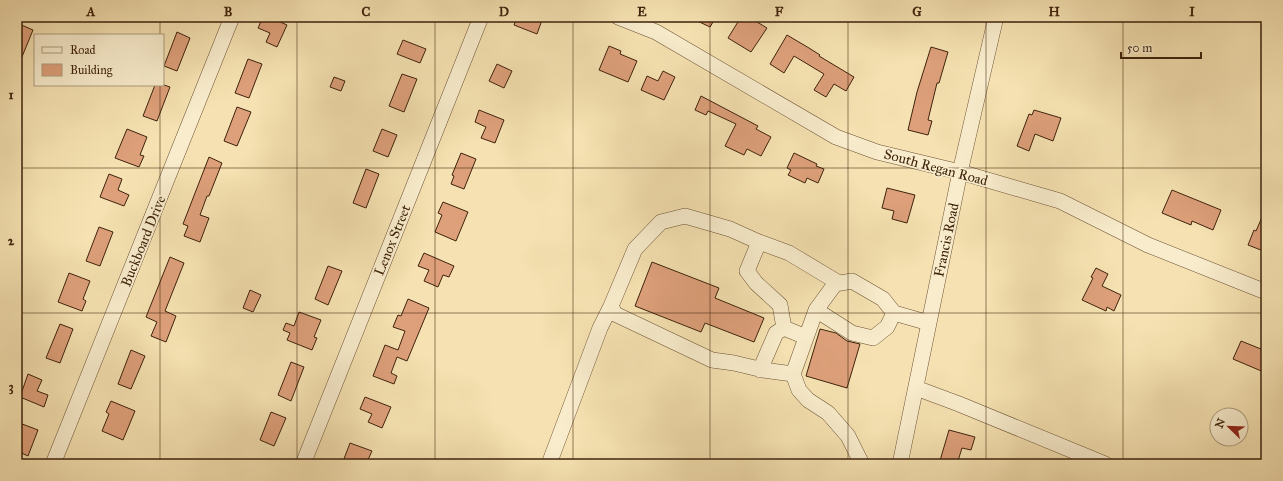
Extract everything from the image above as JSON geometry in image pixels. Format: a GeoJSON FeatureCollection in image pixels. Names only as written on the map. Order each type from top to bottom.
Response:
{"type":"FeatureCollection","features":[{"type":"Feature","properties":{"kind":"street","name":"Buckboard Drive"},"geometry":{"type":"LineString","coordinates":[[53,464],[232,17]]}},
{"type":"Feature","properties":{"kind":"street","name":"Lenox Street"},"geometry":{"type":"LineString","coordinates":[[303,464],[481,17]]}},
{"type":"Feature","properties":{"kind":"street","name":"South Regan Road"},"geometry":{"type":"LineString","coordinates":[[618,17],[656,32],[836,137],[877,152],[960,172],[1060,201],[1148,245],[1266,292]]}},
{"type":"Feature","properties":{"kind":"street","name":"Francis Road"},"geometry":{"type":"LineString","coordinates":[[900,464],[960,172],[996,17]]}},
{"type":"Feature","properties":{"kind":"street"},"geometry":{"type":"LineString","coordinates":[[549,464],[600,328],[635,249],[660,222],[685,216],[730,229],[789,253],[839,283]]}},
{"type":"Feature","properties":{"kind":"street"},"geometry":{"type":"LineString","coordinates":[[759,242],[746,271],[756,284],[780,305],[784,328]]}},
{"type":"Feature","properties":{"kind":"street"},"geometry":{"type":"LineString","coordinates":[[862,464],[848,436],[828,413],[808,400],[799,390],[793,374],[816,310],[835,284],[852,280],[883,299],[894,313],[929,323]]}},
{"type":"Feature","properties":{"kind":"street"},"geometry":{"type":"LineString","coordinates":[[611,306],[615,314],[712,360],[734,363],[760,370],[793,374]]}},
{"type":"Feature","properties":{"kind":"street"},"geometry":{"type":"LineString","coordinates":[[816,310],[852,333],[873,338],[887,328],[894,313]]}},
{"type":"Feature","properties":{"kind":"street"},"geometry":{"type":"LineString","coordinates":[[784,328],[806,337]]}},
{"type":"Feature","properties":{"kind":"street"},"geometry":{"type":"LineString","coordinates":[[760,370],[776,333],[784,328]]}},
{"type":"Feature","properties":{"kind":"street"},"geometry":{"type":"LineString","coordinates":[[916,388],[1105,464]]}},
{"type":"Feature","properties":{"kind":"building"},"geometry":{"type":"Polygon","coordinates":[[[263,17],[269,17],[287,25],[277,47],[266,42],[270,33],[258,28],[263,17]]]}},
{"type":"Feature","properties":{"kind":"building"},"geometry":{"type":"Polygon","coordinates":[[[517,17],[534,17],[542,20],[537,34],[514,25],[517,17]]]}},
{"type":"Feature","properties":{"kind":"building"},"geometry":{"type":"Polygon","coordinates":[[[689,17],[716,17],[710,27],[689,17]]]}},
{"type":"Feature","properties":{"kind":"building"},"geometry":{"type":"Polygon","coordinates":[[[741,17],[749,17],[767,28],[751,52],[728,38],[741,17]]]}},
{"type":"Feature","properties":{"kind":"building"},"geometry":{"type":"Polygon","coordinates":[[[17,23],[33,30],[17,69],[17,23]]]}},
{"type":"Feature","properties":{"kind":"building"},"geometry":{"type":"Polygon","coordinates":[[[177,32],[190,38],[177,71],[164,66],[177,32]]]}},
{"type":"Feature","properties":{"kind":"building"},"geometry":{"type":"Polygon","coordinates":[[[787,35],[854,77],[846,91],[834,84],[826,97],[814,90],[824,74],[794,56],[784,73],[770,64],[787,35]]]}},
{"type":"Feature","properties":{"kind":"building"},"geometry":{"type":"Polygon","coordinates":[[[403,40],[426,49],[420,63],[397,54],[403,40]]]}},
{"type":"Feature","properties":{"kind":"building"},"geometry":{"type":"Polygon","coordinates":[[[609,46],[621,51],[620,54],[637,61],[628,82],[599,70],[609,46]]]}},
{"type":"Feature","properties":{"kind":"building"},"geometry":{"type":"Polygon","coordinates":[[[931,47],[948,52],[939,83],[937,83],[928,120],[932,121],[928,135],[908,130],[917,92],[931,47]]]}},
{"type":"Feature","properties":{"kind":"building"},"geometry":{"type":"Polygon","coordinates":[[[248,59],[262,64],[249,98],[235,93],[248,59]]]}},
{"type":"Feature","properties":{"kind":"building"},"geometry":{"type":"Polygon","coordinates":[[[497,64],[512,71],[504,88],[489,81],[497,64]]]}},
{"type":"Feature","properties":{"kind":"building"},"geometry":{"type":"Polygon","coordinates":[[[663,71],[675,77],[664,100],[641,90],[647,76],[658,81],[663,71]]]}},
{"type":"Feature","properties":{"kind":"building"},"geometry":{"type":"Polygon","coordinates":[[[402,74],[417,79],[404,112],[389,106],[402,74]]]}},
{"type":"Feature","properties":{"kind":"building"},"geometry":{"type":"Polygon","coordinates":[[[334,77],[345,81],[341,91],[330,87],[334,77]]]}},
{"type":"Feature","properties":{"kind":"building"},"geometry":{"type":"Polygon","coordinates":[[[164,85],[170,87],[157,121],[143,116],[155,86],[164,85]]]}},
{"type":"Feature","properties":{"kind":"building"},"geometry":{"type":"Polygon","coordinates":[[[701,96],[758,126],[756,129],[771,137],[761,156],[747,149],[744,155],[725,146],[736,124],[708,111],[706,115],[695,110],[701,96]]]}},
{"type":"Feature","properties":{"kind":"building"},"geometry":{"type":"Polygon","coordinates":[[[237,107],[251,112],[237,146],[224,141],[237,107]]]}},
{"type":"Feature","properties":{"kind":"building"},"geometry":{"type":"Polygon","coordinates":[[[479,110],[504,120],[495,143],[481,138],[486,127],[475,122],[479,110]]]}},
{"type":"Feature","properties":{"kind":"building"},"geometry":{"type":"Polygon","coordinates":[[[1034,110],[1061,118],[1053,141],[1035,134],[1029,151],[1017,146],[1029,114],[1032,115],[1034,110]]]}},
{"type":"Feature","properties":{"kind":"building"},"geometry":{"type":"Polygon","coordinates":[[[127,129],[147,137],[140,155],[144,156],[139,167],[115,158],[127,129]]]}},
{"type":"Feature","properties":{"kind":"building"},"geometry":{"type":"Polygon","coordinates":[[[382,129],[397,135],[388,157],[373,151],[382,129]]]}},
{"type":"Feature","properties":{"kind":"building"},"geometry":{"type":"Polygon","coordinates":[[[461,153],[476,159],[464,189],[451,184],[454,176],[452,175],[461,153]]]}},
{"type":"Feature","properties":{"kind":"building"},"geometry":{"type":"Polygon","coordinates":[[[794,153],[824,169],[818,183],[807,178],[805,183],[788,175],[791,170],[787,168],[794,153]]]}},
{"type":"Feature","properties":{"kind":"building"},"geometry":{"type":"Polygon","coordinates":[[[209,157],[222,163],[200,215],[209,218],[200,242],[184,236],[188,226],[183,224],[209,157]]]}},
{"type":"Feature","properties":{"kind":"building"},"geometry":{"type":"Polygon","coordinates":[[[366,169],[379,174],[366,208],[353,203],[366,169]]]}},
{"type":"Feature","properties":{"kind":"building"},"geometry":{"type":"Polygon","coordinates":[[[109,174],[122,179],[118,190],[129,195],[124,206],[100,197],[109,174]]]}},
{"type":"Feature","properties":{"kind":"building"},"geometry":{"type":"Polygon","coordinates":[[[887,188],[915,195],[907,223],[892,219],[894,211],[882,208],[887,188]]]}},
{"type":"Feature","properties":{"kind":"building"},"geometry":{"type":"Polygon","coordinates":[[[1172,190],[1221,210],[1213,230],[1192,221],[1191,225],[1162,213],[1172,190]]]}},
{"type":"Feature","properties":{"kind":"building"},"geometry":{"type":"Polygon","coordinates":[[[443,202],[468,212],[456,241],[435,232],[442,215],[438,213],[443,202]]]}},
{"type":"Feature","properties":{"kind":"building"},"geometry":{"type":"Polygon","coordinates":[[[1266,208],[1266,252],[1248,245],[1266,208]]]}},
{"type":"Feature","properties":{"kind":"building"},"geometry":{"type":"Polygon","coordinates":[[[99,227],[113,232],[100,266],[86,261],[99,227]]]}},
{"type":"Feature","properties":{"kind":"building"},"geometry":{"type":"Polygon","coordinates":[[[424,253],[454,266],[449,277],[443,275],[438,287],[424,281],[429,270],[418,266],[424,253]]]}},
{"type":"Feature","properties":{"kind":"building"},"geometry":{"type":"Polygon","coordinates":[[[170,257],[184,263],[165,311],[176,316],[166,342],[151,336],[157,322],[146,317],[170,257]]]}},
{"type":"Feature","properties":{"kind":"building"},"geometry":{"type":"Polygon","coordinates":[[[652,262],[719,288],[715,298],[764,318],[754,342],[705,323],[701,332],[635,306],[652,262]]]}},
{"type":"Feature","properties":{"kind":"building"},"geometry":{"type":"Polygon","coordinates":[[[328,266],[342,271],[328,305],[315,299],[328,266]]]}},
{"type":"Feature","properties":{"kind":"building"},"geometry":{"type":"Polygon","coordinates":[[[1096,268],[1108,274],[1102,286],[1121,295],[1114,311],[1107,307],[1106,311],[1082,300],[1093,278],[1091,277],[1096,268]]]}},
{"type":"Feature","properties":{"kind":"building"},"geometry":{"type":"Polygon","coordinates":[[[69,273],[90,281],[83,299],[86,301],[82,311],[58,302],[69,273]]]}},
{"type":"Feature","properties":{"kind":"building"},"geometry":{"type":"Polygon","coordinates":[[[250,290],[261,295],[253,312],[243,308],[250,290]]]}},
{"type":"Feature","properties":{"kind":"building"},"geometry":{"type":"Polygon","coordinates":[[[408,299],[429,308],[407,361],[397,357],[391,373],[397,376],[394,384],[373,376],[385,345],[398,350],[405,331],[393,327],[398,315],[401,316],[408,299]]]}},
{"type":"Feature","properties":{"kind":"building"},"geometry":{"type":"Polygon","coordinates":[[[299,312],[321,320],[314,337],[317,338],[312,350],[287,340],[290,333],[283,330],[286,323],[294,326],[299,312]]]}},
{"type":"Feature","properties":{"kind":"building"},"geometry":{"type":"Polygon","coordinates":[[[60,324],[73,329],[60,363],[46,358],[60,324]]]}},
{"type":"Feature","properties":{"kind":"building"},"geometry":{"type":"Polygon","coordinates":[[[820,329],[836,333],[847,341],[860,344],[847,388],[806,376],[820,329]]]}},
{"type":"Feature","properties":{"kind":"building"},"geometry":{"type":"Polygon","coordinates":[[[1241,341],[1266,351],[1266,373],[1233,359],[1241,341]]]}},
{"type":"Feature","properties":{"kind":"building"},"geometry":{"type":"Polygon","coordinates":[[[131,350],[145,356],[131,389],[118,384],[131,350]]]}},
{"type":"Feature","properties":{"kind":"building"},"geometry":{"type":"Polygon","coordinates":[[[291,362],[304,367],[291,401],[278,395],[291,362]]]}},
{"type":"Feature","properties":{"kind":"building"},"geometry":{"type":"Polygon","coordinates":[[[28,374],[42,380],[37,391],[48,395],[44,407],[20,397],[28,374]]]}},
{"type":"Feature","properties":{"kind":"building"},"geometry":{"type":"Polygon","coordinates":[[[365,397],[391,407],[382,428],[368,422],[372,414],[360,409],[365,397]]]}},
{"type":"Feature","properties":{"kind":"building"},"geometry":{"type":"Polygon","coordinates":[[[111,401],[135,411],[123,440],[102,431],[109,414],[106,412],[111,401]]]}},
{"type":"Feature","properties":{"kind":"building"},"geometry":{"type":"Polygon","coordinates":[[[271,412],[286,418],[274,446],[260,440],[271,412]]]}},
{"type":"Feature","properties":{"kind":"building"},"geometry":{"type":"Polygon","coordinates":[[[17,422],[38,430],[28,456],[17,451],[17,422]]]}},
{"type":"Feature","properties":{"kind":"building"},"geometry":{"type":"Polygon","coordinates":[[[949,430],[975,437],[971,450],[962,448],[957,464],[939,464],[949,430]]]}},
{"type":"Feature","properties":{"kind":"building"},"geometry":{"type":"Polygon","coordinates":[[[350,443],[372,451],[366,464],[342,464],[350,443]]]}}]}
